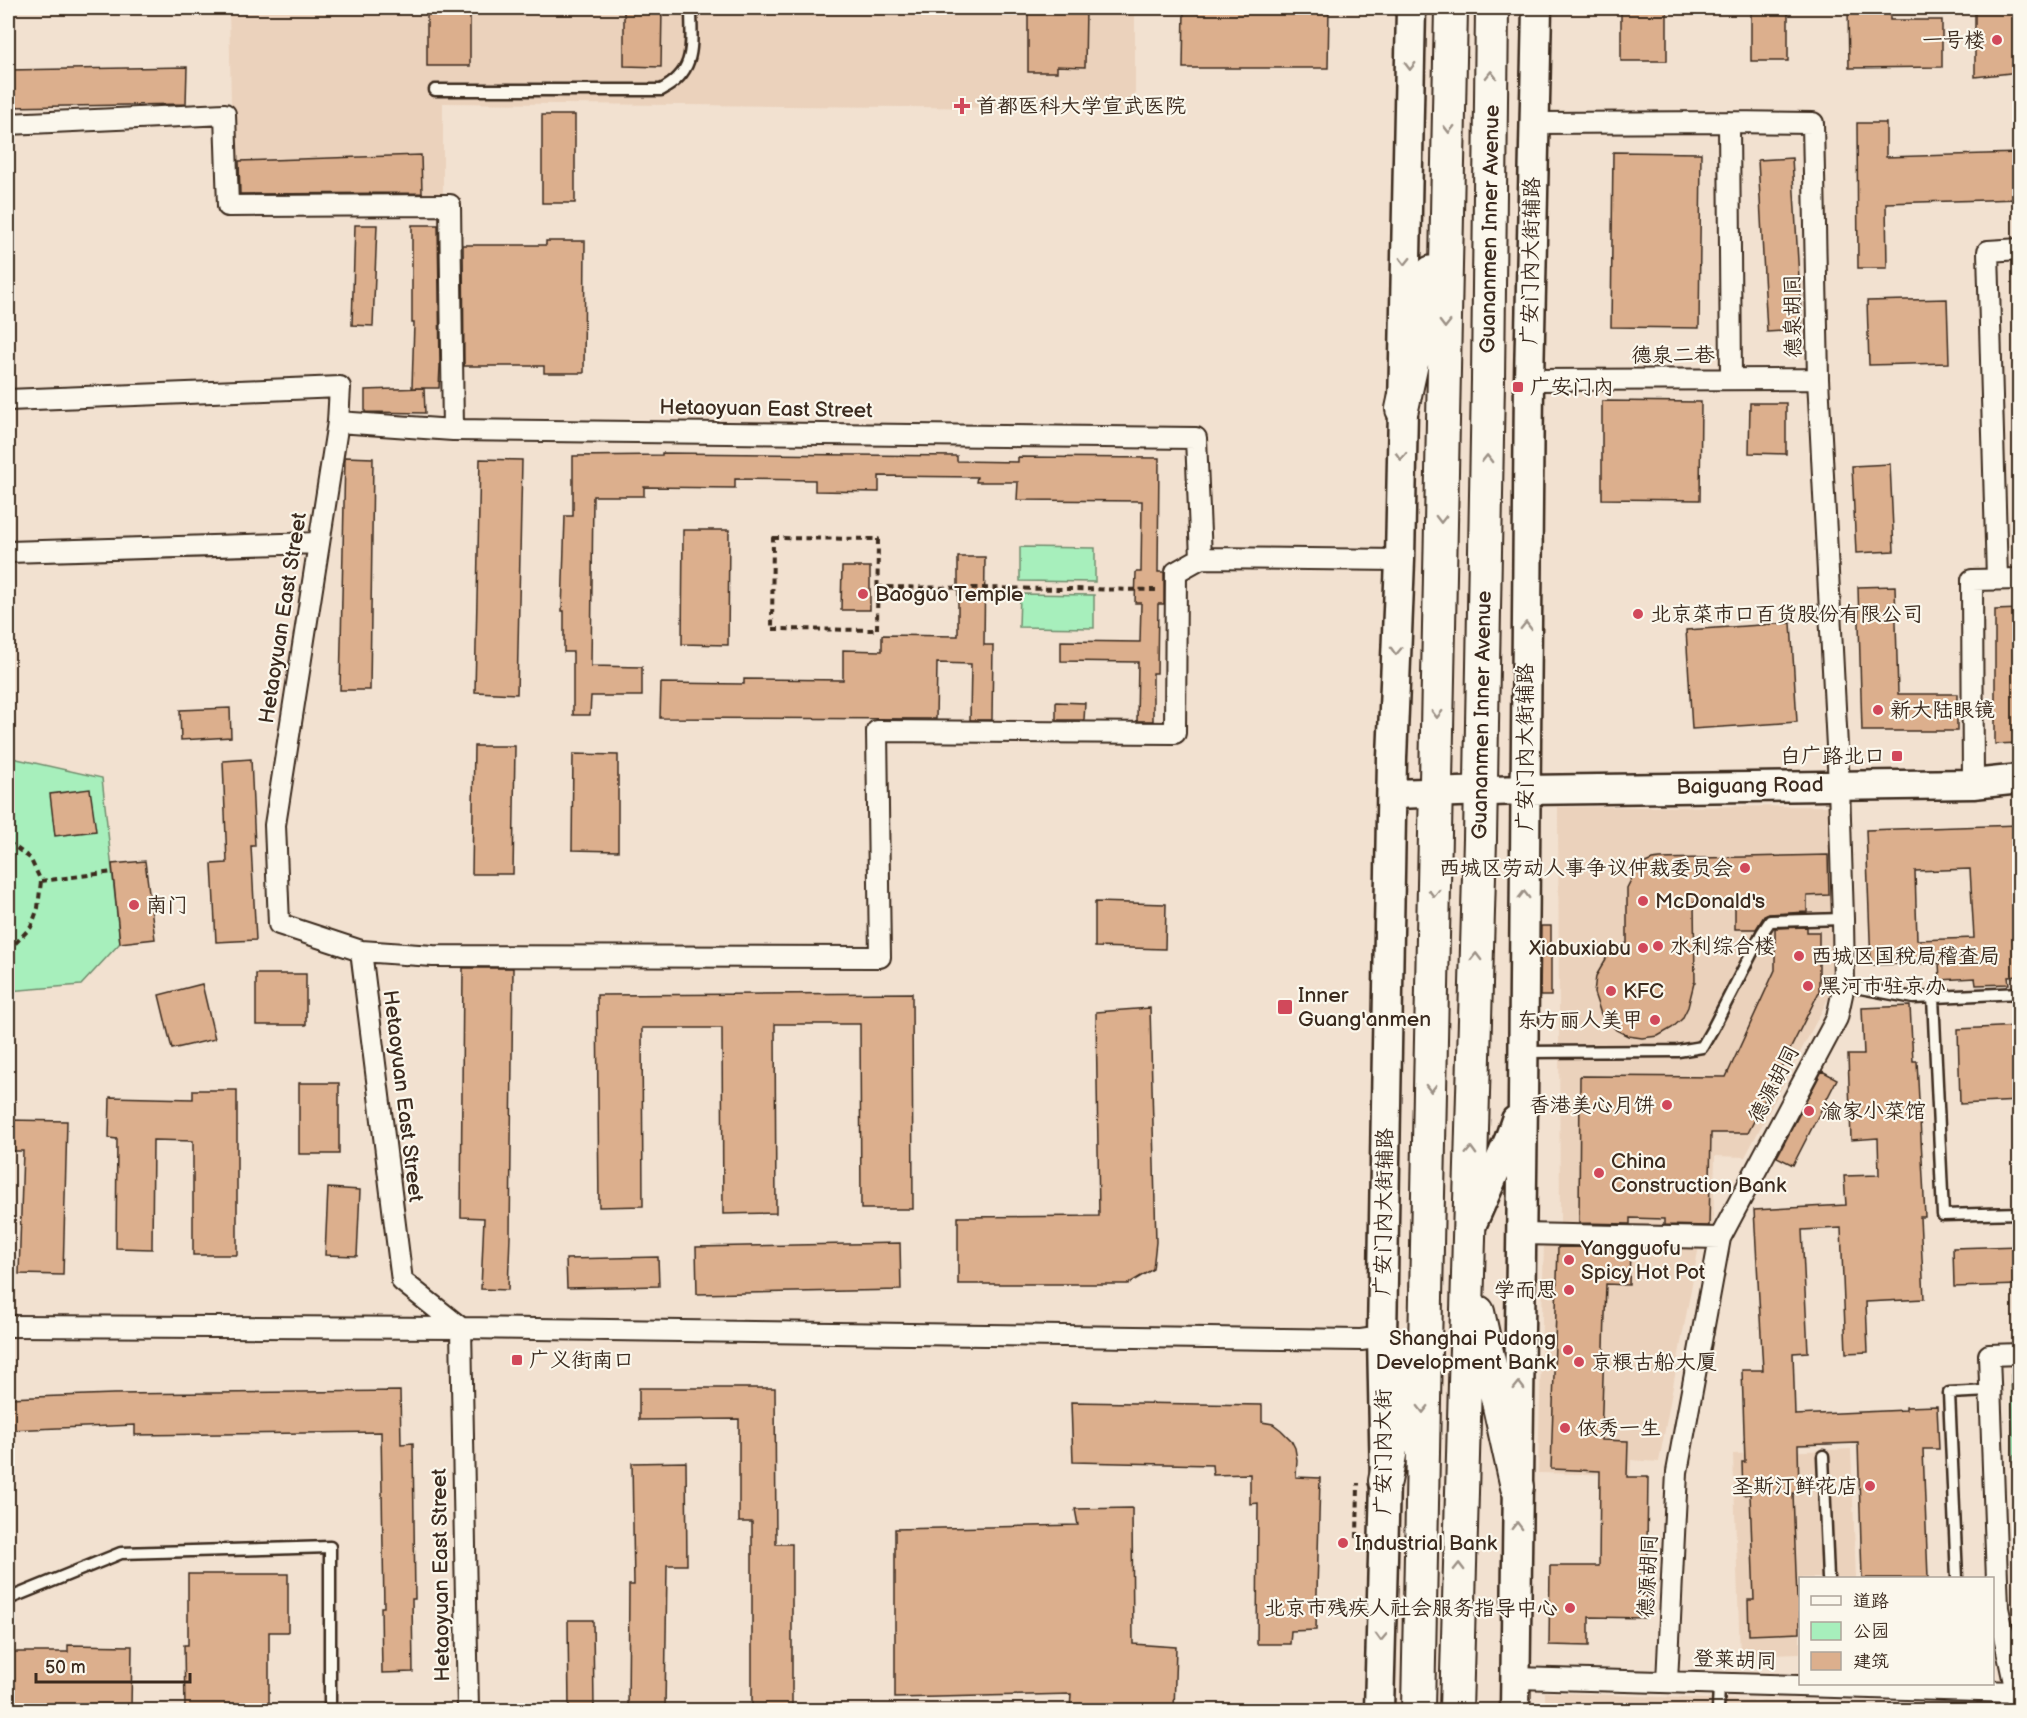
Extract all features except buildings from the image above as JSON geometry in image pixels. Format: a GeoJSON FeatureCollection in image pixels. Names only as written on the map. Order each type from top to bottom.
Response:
{"type":"FeatureCollection","features":[{"type":"Feature","properties":{"kind":"main road","name":"Guananmen Inner Avenue"},"geometry":{"type":"LineString","coordinates":[[1418,1710],[1451,8]]}},
{"type":"Feature","properties":{"kind":"main road","name":"Guananmen Inner Avenue"},"geometry":{"type":"LineString","coordinates":[[1456,1710],[1480,790],[1492,8]]}},
{"type":"Feature","properties":{"kind":"main road"},"geometry":{"type":"LineString","coordinates":[[1402,409],[1447,207]]}},
{"type":"Feature","properties":{"kind":"main road"},"geometry":{"type":"LineString","coordinates":[[1467,1265],[1517,1487]]}},
{"type":"Feature","properties":{"kind":"main road"},"geometry":{"type":"LineString","coordinates":[[1371,1481],[1426,1267]]}},
{"type":"Feature","properties":{"kind":"street","name":"广安门内大街辅路"},"geometry":{"type":"LineString","coordinates":[[1382,1337],[1392,794],[1400,560],[1412,8]]}},
{"type":"Feature","properties":{"kind":"street","name":"广安门内大街辅路"},"geometry":{"type":"LineString","coordinates":[[1517,1487],[1524,1052],[1528,380],[1538,8]]}},
{"type":"Feature","properties":{"kind":"street"},"geometry":{"type":"LineString","coordinates":[[8,124],[225,114],[228,206],[450,205],[453,430]]}},
{"type":"Feature","properties":{"kind":"street"},"geometry":{"type":"LineString","coordinates":[[1729,122],[1731,378]]}},
{"type":"Feature","properties":{"kind":"street","name":"德泉胡同"},"geometry":{"type":"LineString","coordinates":[[1535,123],[1813,123],[1818,379],[1839,785]]}},
{"type":"Feature","properties":{"kind":"street"},"geometry":{"type":"LineString","coordinates":[[1997,579],[1988,251],[2019,249]]}},
{"type":"Feature","properties":{"kind":"street","name":"德泉二巷"},"geometry":{"type":"LineString","coordinates":[[1528,380],[1818,379]]}},
{"type":"Feature","properties":{"kind":"street"},"geometry":{"type":"LineString","coordinates":[[8,400],[340,387],[338,422]]}},
{"type":"Feature","properties":{"kind":"street","name":"Hetaoyuan East Street"},"geometry":{"type":"LineString","coordinates":[[468,1710],[460,1328],[402,1281],[361,951],[279,924],[275,825],[338,422],[453,430],[1196,438],[1201,558]]}},
{"type":"Feature","properties":{"kind":"street"},"geometry":{"type":"LineString","coordinates":[[8,552],[320,543]]}},
{"type":"Feature","properties":{"kind":"street"},"geometry":{"type":"LineString","coordinates":[[361,951],[433,956],[880,957],[877,731],[1175,733],[1176,572],[1201,558],[1400,560]]}},
{"type":"Feature","properties":{"kind":"street"},"geometry":{"type":"LineString","coordinates":[[1973,784],[1972,580],[2019,579]]}},
{"type":"Feature","properties":{"kind":"street","name":"Baiguang Road"},"geometry":{"type":"LineString","coordinates":[[1392,794],[1480,790],[1973,784],[2019,780]]}},
{"type":"Feature","properties":{"kind":"street","name":"德源胡同"},"geometry":{"type":"LineString","coordinates":[[1667,1682],[1677,1472],[1720,1238],[1837,1018],[1844,985],[1839,785]]}},
{"type":"Feature","properties":{"kind":"street"},"geometry":{"type":"LineString","coordinates":[[1468,1231],[1509,1140],[1523,1100]]}},
{"type":"Feature","properties":{"kind":"street"},"geometry":{"type":"LineString","coordinates":[[1521,1234],[1720,1238]]}},
{"type":"Feature","properties":{"kind":"street"},"geometry":{"type":"LineString","coordinates":[[8,1326],[460,1328],[1361,1340],[1382,1337]]}},
{"type":"Feature","properties":{"kind":"street","name":"广安门内大街"},"geometry":{"type":"LineString","coordinates":[[1379,1710],[1371,1481],[1382,1337]]}},
{"type":"Feature","properties":{"kind":"street","name":"登莱胡同"},"geometry":{"type":"LineString","coordinates":[[1833,1685],[1962,1687],[2017,1701],[1998,1608],[1989,1355],[2019,1354]]}},
{"type":"Feature","properties":{"kind":"street"},"geometry":{"type":"LineString","coordinates":[[1515,1710],[1517,1487]]}},
{"type":"Feature","properties":{"kind":"street","name":"登莱胡同"},"geometry":{"type":"LineString","coordinates":[[1515,1678],[1799,1685]]}},
{"type":"Feature","properties":{"kind":"lane"},"geometry":{"type":"LineString","coordinates":[[435,90],[662,90],[679,78],[689,61],[690,8]]}},
{"type":"Feature","properties":{"kind":"lane"},"geometry":{"type":"LineString","coordinates":[[1524,1052],[1678,1051],[1702,1047],[1770,921],[1843,919]]}},
{"type":"Feature","properties":{"kind":"lane"},"geometry":{"type":"LineString","coordinates":[[1844,985],[1914,998],[2019,993]]}},
{"type":"Feature","properties":{"kind":"lane"},"geometry":{"type":"LineString","coordinates":[[1933,997],[1943,1215],[2019,1213]]}},
{"type":"Feature","properties":{"kind":"lane"},"geometry":{"type":"LineString","coordinates":[[1958,1577],[1949,1393],[1990,1391]]}},
{"type":"Feature","properties":{"kind":"lane"},"geometry":{"type":"LineString","coordinates":[[1823,1456],[1828,1577]]}},
{"type":"Feature","properties":{"kind":"lane"},"geometry":{"type":"LineString","coordinates":[[8,1599],[121,1553],[330,1547],[330,1710]]}},
{"type":"Feature","properties":{"kind":"lane"},"geometry":{"type":"LineString","coordinates":[[1719,1684],[1719,1710]]}},
{"type":"Feature","properties":{"kind":"path"},"geometry":{"type":"LineString","coordinates":[[773,538],[878,539],[877,587],[877,630],[772,629],[773,538]]}},
{"type":"Feature","properties":{"kind":"path"},"geometry":{"type":"LineString","coordinates":[[877,587],[1176,590]]}},
{"type":"Feature","properties":{"kind":"path"},"geometry":{"type":"LineString","coordinates":[[8,842],[30,858],[41,881],[38,908],[31,927],[8,951]]}},
{"type":"Feature","properties":{"kind":"path"},"geometry":{"type":"LineString","coordinates":[[41,881],[113,872]]}},
{"type":"Feature","properties":{"kind":"path"},"geometry":{"type":"LineString","coordinates":[[1357,1544],[1371,1481]]}},
{"type":"Feature","properties":{"kind":"shaded area","name":"首都医科大学宣武医院"},"geometry":{"type":"Polygon","coordinates":[[[229,8],[1135,8],[1135,109],[443,103],[443,199],[233,201],[229,8]]]}},
{"type":"Feature","properties":{"kind":"shaded area"},"geometry":{"type":"Polygon","coordinates":[[[1833,806],[1835,986],[1745,1157],[1715,1156],[1713,1230],[1560,1227],[1558,807],[1833,806]]]}},
{"type":"Feature","properties":{"kind":"shaded area"},"geometry":{"type":"Polygon","coordinates":[[[1544,1241],[1699,1246],[1659,1462],[1631,1460],[1630,1475],[1538,1473],[1544,1241]]]}},
{"type":"Feature","properties":{"kind":"shaded area"},"geometry":{"type":"Polygon","coordinates":[[[1851,1449],[1856,1577],[1799,1577],[1799,1653],[1740,1655],[1733,1454],[1851,1449]]]}},
{"type":"Feature","properties":{"kind":"shaded area"},"geometry":{"type":"Polygon","coordinates":[[[1545,1692],[1799,1703],[1799,1710],[1545,1710],[1545,1692]]]}},
{"type":"Feature","properties":{"kind":"green space"},"geometry":{"type":"Polygon","coordinates":[[[1020,547],[1095,548],[1095,582],[1020,581],[1020,547]]]}},
{"type":"Feature","properties":{"kind":"green space"},"geometry":{"type":"Polygon","coordinates":[[[1020,594],[1094,595],[1094,628],[1019,627],[1020,594]]]}},
{"type":"Feature","properties":{"kind":"green space"},"geometry":{"type":"Polygon","coordinates":[[[8,757],[102,778],[120,943],[81,985],[8,991],[8,757]]]}},
{"type":"Feature","properties":{"kind":"green space"},"geometry":{"type":"Polygon","coordinates":[[[2011,1375],[2019,1375],[2019,1613],[2018,1611],[2011,1375]]]}},
{"type":"Feature","properties":{"kind":"place","name":"一号楼"},"geometry":{"type":"Point","coordinates":[1997,40]}},
{"type":"Feature","properties":{"kind":"place","name":"首都医科大学宣武医院"},"geometry":{"type":"Point","coordinates":[962,106]}},
{"type":"Feature","properties":{"kind":"place","name":"广安门内"},"geometry":{"type":"Point","coordinates":[1518,387]}},
{"type":"Feature","properties":{"kind":"place","name":"Baoguo Temple"},"geometry":{"type":"Point","coordinates":[863,594]}},
{"type":"Feature","properties":{"kind":"place","name":"北京菜市口百货股份有限公司"},"geometry":{"type":"Point","coordinates":[1638,614]}},
{"type":"Feature","properties":{"kind":"place","name":"新大陆眼镜"},"geometry":{"type":"Point","coordinates":[1878,710]}},
{"type":"Feature","properties":{"kind":"place","name":"白广路北口"},"geometry":{"type":"Point","coordinates":[1897,756]}},
{"type":"Feature","properties":{"kind":"place","name":"西城区劳动人事争议仲裁委员会"},"geometry":{"type":"Point","coordinates":[1745,868]}},
{"type":"Feature","properties":{"kind":"place","name":"McDonald's"},"geometry":{"type":"Point","coordinates":[1643,901]}},
{"type":"Feature","properties":{"kind":"place","name":"南门"},"geometry":{"type":"Point","coordinates":[134,905]}},
{"type":"Feature","properties":{"kind":"place","name":"水利综合楼"},"geometry":{"type":"Point","coordinates":[1658,946]}},
{"type":"Feature","properties":{"kind":"place","name":"Xiabuxiabu"},"geometry":{"type":"Point","coordinates":[1643,948]}},
{"type":"Feature","properties":{"kind":"place","name":"西城区国税局稽查局"},"geometry":{"type":"Point","coordinates":[1799,956]}},
{"type":"Feature","properties":{"kind":"place","name":"黑河市驻京办"},"geometry":{"type":"Point","coordinates":[1808,986]}},
{"type":"Feature","properties":{"kind":"place","name":"KFC"},"geometry":{"type":"Point","coordinates":[1611,991]}},
{"type":"Feature","properties":{"kind":"place","name":"Inner Guang'anmen"},"geometry":{"type":"Point","coordinates":[1285,1007]}},
{"type":"Feature","properties":{"kind":"place","name":"东方丽人美甲"},"geometry":{"type":"Point","coordinates":[1655,1020]}},
{"type":"Feature","properties":{"kind":"place","name":"香港美心月饼"},"geometry":{"type":"Point","coordinates":[1667,1105]}},
{"type":"Feature","properties":{"kind":"place","name":"渝家小菜馆"},"geometry":{"type":"Point","coordinates":[1809,1111]}},
{"type":"Feature","properties":{"kind":"place","name":"China Construction Bank"},"geometry":{"type":"Point","coordinates":[1599,1173]}},
{"type":"Feature","properties":{"kind":"place","name":"Yangguofu Spicy Hot Pot"},"geometry":{"type":"Point","coordinates":[1569,1260]}},
{"type":"Feature","properties":{"kind":"place","name":"学而思"},"geometry":{"type":"Point","coordinates":[1569,1290]}},
{"type":"Feature","properties":{"kind":"place","name":"Shanghai Pudong Development Bank"},"geometry":{"type":"Point","coordinates":[1568,1350]}},
{"type":"Feature","properties":{"kind":"place","name":"广义街南口"},"geometry":{"type":"Point","coordinates":[517,1360]}},
{"type":"Feature","properties":{"kind":"place","name":"京粮古船大厦"},"geometry":{"type":"Point","coordinates":[1579,1362]}},
{"type":"Feature","properties":{"kind":"place","name":"依秀一生"},"geometry":{"type":"Point","coordinates":[1565,1428]}},
{"type":"Feature","properties":{"kind":"place","name":"圣斯汀鲜花店"},"geometry":{"type":"Point","coordinates":[1870,1486]}},
{"type":"Feature","properties":{"kind":"place","name":"Industrial Bank"},"geometry":{"type":"Point","coordinates":[1343,1543]}},
{"type":"Feature","properties":{"kind":"place","name":"北京市残疾人社会服务指导中心"},"geometry":{"type":"Point","coordinates":[1570,1608]}}]}
